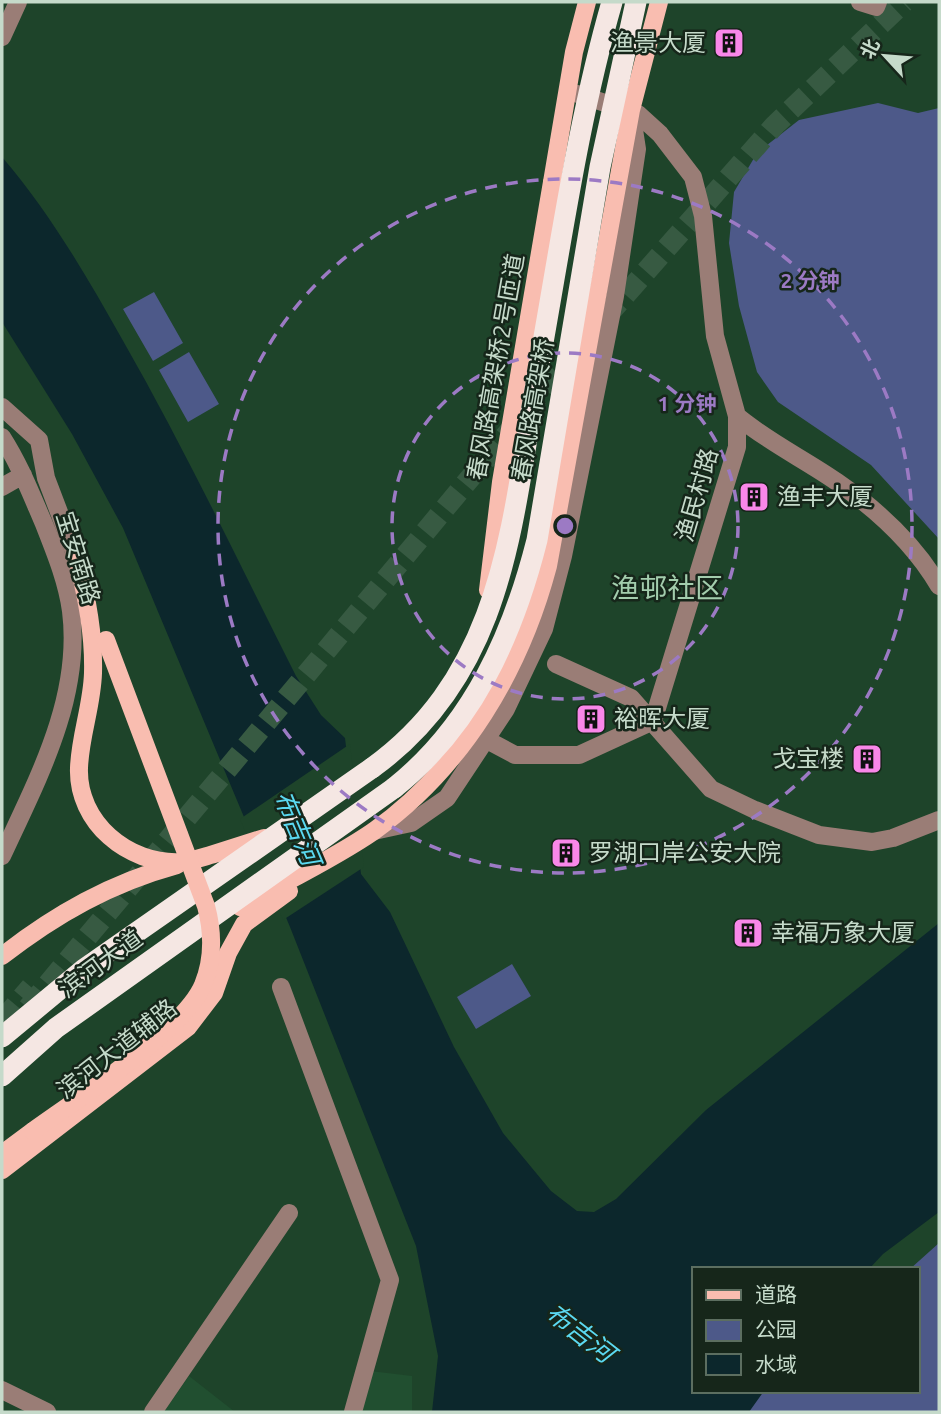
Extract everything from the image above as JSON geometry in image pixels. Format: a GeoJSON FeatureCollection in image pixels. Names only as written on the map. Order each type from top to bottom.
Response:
{"type":"FeatureCollection","features":[{"type":"Feature","properties":{"kind":"highway","name":"春风路高架桥"},"geometry":{"type":"LineString","coordinates":[[282,831],[372,768],[429,720],[447,696],[472,650],[491,604],[509,545],[582,125],[612,2]]}},
{"type":"Feature","properties":{"kind":"highway","name":"春风路高架桥"},"geometry":{"type":"LineString","coordinates":[[240,911],[429,757],[468,707],[503,646],[524,593],[537,540],[600,167],[636,2]]}},
{"type":"Feature","properties":{"kind":"highway","name":"滨河大道"},"geometry":{"type":"LineString","coordinates":[[2,1037],[84,970],[225,874],[282,831]]}},
{"type":"Feature","properties":{"kind":"highway","name":"滨河大道"},"geometry":{"type":"LineString","coordinates":[[2,1076],[56,1028],[181,938],[240,911]]}},
{"type":"Feature","properties":{"kind":"main road","name":"春风路高架桥2号匝道"},"geometry":{"type":"LineString","coordinates":[[472,650],[488,590],[501,482],[568,91],[587,2]]}},
{"type":"Feature","properties":{"kind":"main road","name":"滨河大道辅路"},"geometry":{"type":"LineString","coordinates":[[2,1170],[188,1027],[214,993],[240,911],[368,834],[411,800],[459,749],[511,667],[540,598],[556,531],[631,110],[660,2]]}},
{"type":"Feature","properties":{"kind":"main road"},"geometry":{"type":"LineString","coordinates":[[2,1154],[181,1017],[203,985],[210,964],[212,934],[206,906],[78,562]]}},
{"type":"Feature","properties":{"kind":"main road"},"geometry":{"type":"LineString","coordinates":[[78,562],[89,613],[93,656],[91,699],[79,768],[80,790],[87,810],[112,839],[148,856],[183,862],[218,853]]}},
{"type":"Feature","properties":{"kind":"main road"},"geometry":{"type":"LineString","coordinates":[[2,956],[65,911],[109,887],[282,831]]}},
{"type":"Feature","properties":{"kind":"street"},"geometry":{"type":"LineString","coordinates":[[2,37],[18,2]]}},
{"type":"Feature","properties":{"kind":"street"},"geometry":{"type":"LineString","coordinates":[[860,2],[876,7],[878,2]]}},
{"type":"Feature","properties":{"kind":"street","name":"渔民村路"},"geometry":{"type":"LineString","coordinates":[[568,91],[631,110],[660,134],[689,169],[698,190],[715,336],[737,416],[737,447],[733,464],[653,721]]}},
{"type":"Feature","properties":{"kind":"street"},"geometry":{"type":"LineString","coordinates":[[368,834],[411,823],[433,810],[453,790],[487,740],[536,649],[557,584],[626,230],[637,149],[631,110]]}},
{"type":"Feature","properties":{"kind":"street","name":"宝安南路"},"geometry":{"type":"LineString","coordinates":[[2,407],[39,440],[46,478],[78,562]]}},
{"type":"Feature","properties":{"kind":"street"},"geometry":{"type":"LineString","coordinates":[[737,416],[763,438],[836,481],[881,516],[927,566],[939,586]]}},
{"type":"Feature","properties":{"kind":"street","name":"宝安南路"},"geometry":{"type":"LineString","coordinates":[[2,437],[23,475],[59,565],[71,611],[72,637],[63,705],[54,738],[2,856]]}},
{"type":"Feature","properties":{"kind":"street"},"geometry":{"type":"LineString","coordinates":[[2,487],[23,475]]}},
{"type":"Feature","properties":{"kind":"street"},"geometry":{"type":"LineString","coordinates":[[556,664],[631,698],[711,789],[819,835],[872,842],[893,838],[939,820]]}},
{"type":"Feature","properties":{"kind":"street"},"geometry":{"type":"LineString","coordinates":[[487,740],[515,755],[579,755],[653,721]]}},
{"type":"Feature","properties":{"kind":"street"},"geometry":{"type":"LineString","coordinates":[[281,988],[390,1280],[354,1412]]}},
{"type":"Feature","properties":{"kind":"street"},"geometry":{"type":"LineString","coordinates":[[153,1412],[289,1213]]}},
{"type":"Feature","properties":{"kind":"street"},"geometry":{"type":"LineString","coordinates":[[2,1390],[47,1412]]}},
{"type":"Feature","properties":{"kind":"shaded area"},"geometry":{"type":"Polygon","coordinates":[[[370,1371],[412,1376],[412,1412],[359,1412],[370,1371]]]}},
{"type":"Feature","properties":{"kind":"shaded area"},"geometry":{"type":"Polygon","coordinates":[[[189,1376],[235,1412],[164,1412],[189,1376]]]}},
{"type":"Feature","properties":{"kind":"green space"},"geometry":{"type":"Polygon","coordinates":[[[878,103],[918,113],[939,108],[939,539],[871,465],[778,402],[757,372],[739,306],[729,243],[734,192],[757,153],[799,120],[878,103]]]}},
{"type":"Feature","properties":{"kind":"green space"},"geometry":{"type":"Polygon","coordinates":[[[154,292],[183,343],[153,361],[123,309],[154,292]]]}},
{"type":"Feature","properties":{"kind":"green space"},"geometry":{"type":"Polygon","coordinates":[[[189,352],[219,404],[188,422],[159,370],[189,352]]]}},
{"type":"Feature","properties":{"kind":"green space"},"geometry":{"type":"Polygon","coordinates":[[[512,964],[531,996],[476,1029],[457,997],[512,964]]]}},
{"type":"Feature","properties":{"kind":"green space"},"geometry":{"type":"Polygon","coordinates":[[[939,1243],[939,1412],[727,1412],[741,1393],[920,1393],[920,1267],[912,1267],[939,1243]]]}},
{"type":"Feature","properties":{"kind":"water","name":"布吉河"},"geometry":{"type":"Polygon","coordinates":[[[2,157],[52,222],[95,291],[168,422],[296,676],[321,715],[345,738],[361,874],[390,912],[454,1047],[503,1133],[551,1191],[577,1211],[594,1212],[616,1199],[706,1110],[939,923],[939,1212],[883,1254],[871,1267],[692,1267],[692,1393],[763,1393],[749,1412],[432,1412],[438,1356],[416,1246],[290,927],[123,528],[72,434],[2,322],[2,157]]]}},
{"type":"Feature","properties":{"kind":"pier"},"geometry":{"type":"Polygon","coordinates":[[[350,744],[364,867],[283,920],[240,819],[350,744]]]}},
{"type":"Feature","properties":{"kind":"tunnel"},"geometry":{"type":"LineString","coordinates":[[605,318],[775,125],[904,2]]}},
{"type":"Feature","properties":{"kind":"tunnel"},"geometry":{"type":"LineString","coordinates":[[28,1008],[572,356]]}},
{"type":"Feature","properties":{"kind":"tunnel"},"geometry":{"type":"LineString","coordinates":[[2,1021],[31,987]]}},
{"type":"Feature","properties":{"kind":"place","name":"渔景大厦"},"geometry":{"type":"Point","coordinates":[729,43]}},
{"type":"Feature","properties":{"kind":"place","name":"渔丰大厦"},"geometry":{"type":"Point","coordinates":[754,497]}},
{"type":"Feature","properties":{"kind":"place","name":"裕晖大厦"},"geometry":{"type":"Point","coordinates":[591,719]}},
{"type":"Feature","properties":{"kind":"place","name":"戈宝楼"},"geometry":{"type":"Point","coordinates":[867,759]}},
{"type":"Feature","properties":{"kind":"place","name":"罗湖口岸公安大院"},"geometry":{"type":"Point","coordinates":[566,853]}},
{"type":"Feature","properties":{"kind":"place","name":"幸福万象大厦"},"geometry":{"type":"Point","coordinates":[748,933]}},
{"type":"Feature","properties":{"kind":"district","name":"渔邨社区"},"geometry":{"type":"Point","coordinates":[667,588]}}]}
